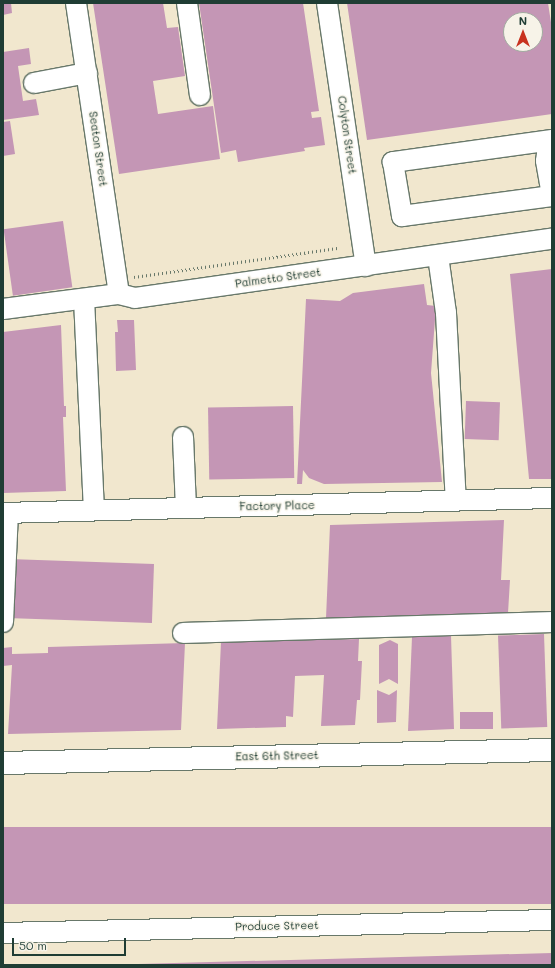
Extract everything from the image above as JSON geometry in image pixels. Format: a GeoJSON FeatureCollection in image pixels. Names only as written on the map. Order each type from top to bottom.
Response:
{"type":"FeatureCollection","features":[{"type":"Feature","properties":{"kind":"main road","name":"East 6th Street"},"geometry":{"type":"LineString","coordinates":[[3,763],[552,750]]}},
{"type":"Feature","properties":{"kind":"street","name":"Seaton Street"},"geometry":{"type":"LineString","coordinates":[[76,3],[119,294]]}},
{"type":"Feature","properties":{"kind":"street"},"geometry":{"type":"LineString","coordinates":[[186,3],[200,95]]}},
{"type":"Feature","properties":{"kind":"street","name":"Colyton Street"},"geometry":{"type":"LineString","coordinates":[[327,3],[366,266]]}},
{"type":"Feature","properties":{"kind":"street"},"geometry":{"type":"LineString","coordinates":[[34,82],[87,73]]}},
{"type":"Feature","properties":{"kind":"street"},"geometry":{"type":"LineString","coordinates":[[552,140],[393,162],[402,216],[552,195],[546,161],[547,154],[552,153]]}},
{"type":"Feature","properties":{"kind":"street","name":"Palmetto Street"},"geometry":{"type":"LineString","coordinates":[[3,310],[119,294],[136,298],[552,239]]}},
{"type":"Feature","properties":{"kind":"street"},"geometry":{"type":"LineString","coordinates":[[438,256],[446,313],[456,501]]}},
{"type":"Feature","properties":{"kind":"street"},"geometry":{"type":"LineString","coordinates":[[84,299],[94,510]]}},
{"type":"Feature","properties":{"kind":"street"},"geometry":{"type":"LineString","coordinates":[[183,436],[186,508]]}},
{"type":"Feature","properties":{"kind":"street","name":"Factory Place"},"geometry":{"type":"LineString","coordinates":[[5,513],[552,498]]}},
{"type":"Feature","properties":{"kind":"street"},"geometry":{"type":"LineString","coordinates":[[3,622],[5,513]]}},
{"type":"Feature","properties":{"kind":"street"},"geometry":{"type":"LineString","coordinates":[[183,633],[552,622]]}},
{"type":"Feature","properties":{"kind":"street","name":"Produce Street"},"geometry":{"type":"LineString","coordinates":[[3,933],[552,920]]}},
{"type":"Feature","properties":{"kind":"path"},"geometry":{"type":"LineString","coordinates":[[130,275],[135,278],[339,248]]}},
{"type":"Feature","properties":{"kind":"building"},"geometry":{"type":"Polygon","coordinates":[[[3,3],[11,3],[12,13],[3,15],[3,3]]]}},
{"type":"Feature","properties":{"kind":"building"},"geometry":{"type":"Polygon","coordinates":[[[93,3],[163,3],[167,28],[178,27],[185,76],[153,81],[158,114],[213,106],[220,159],[119,174],[93,3]]]}},
{"type":"Feature","properties":{"kind":"building"},"geometry":{"type":"Polygon","coordinates":[[[199,3],[303,3],[319,111],[311,112],[312,118],[321,117],[325,145],[304,148],[305,151],[238,162],[236,150],[221,153],[199,3]]]}},
{"type":"Feature","properties":{"kind":"building"},"geometry":{"type":"Polygon","coordinates":[[[347,3],[548,3],[552,29],[552,114],[367,140],[347,3]]]}},
{"type":"Feature","properties":{"kind":"building"},"geometry":{"type":"Polygon","coordinates":[[[29,48],[31,64],[18,66],[23,101],[36,99],[39,115],[3,120],[3,52],[29,48]]]}},
{"type":"Feature","properties":{"kind":"building"},"geometry":{"type":"Polygon","coordinates":[[[10,121],[15,154],[3,156],[3,122],[10,121]]]}},
{"type":"Feature","properties":{"kind":"building"},"geometry":{"type":"Polygon","coordinates":[[[63,221],[72,287],[13,296],[4,229],[63,221]]]}},
{"type":"Feature","properties":{"kind":"building"},"geometry":{"type":"Polygon","coordinates":[[[552,269],[552,479],[529,479],[510,274],[552,269]]]}},
{"type":"Feature","properties":{"kind":"building"},"geometry":{"type":"Polygon","coordinates":[[[424,284],[427,305],[436,306],[431,373],[442,482],[324,484],[309,478],[303,470],[302,484],[297,484],[306,299],[340,301],[353,293],[424,284]]]}},
{"type":"Feature","properties":{"kind":"building"},"geometry":{"type":"Polygon","coordinates":[[[117,320],[134,320],[136,370],[116,371],[115,332],[118,332],[117,320]]]}},
{"type":"Feature","properties":{"kind":"building"},"geometry":{"type":"Polygon","coordinates":[[[61,325],[64,406],[66,406],[66,417],[63,417],[66,491],[3,493],[3,332],[61,325]]]}},
{"type":"Feature","properties":{"kind":"building"},"geometry":{"type":"Polygon","coordinates":[[[466,401],[500,402],[499,440],[465,439],[466,401]]]}},
{"type":"Feature","properties":{"kind":"building"},"geometry":{"type":"Polygon","coordinates":[[[293,406],[294,478],[209,479],[208,407],[293,406]]]}},
{"type":"Feature","properties":{"kind":"building"},"geometry":{"type":"Polygon","coordinates":[[[504,520],[501,580],[510,580],[508,613],[326,618],[330,525],[504,520]]]}},
{"type":"Feature","properties":{"kind":"building"},"geometry":{"type":"Polygon","coordinates":[[[16,559],[154,564],[152,623],[14,618],[16,559]]]}},
{"type":"Feature","properties":{"kind":"building"},"geometry":{"type":"Polygon","coordinates":[[[544,634],[547,727],[501,729],[498,636],[544,634]]]}},
{"type":"Feature","properties":{"kind":"building"},"geometry":{"type":"Polygon","coordinates":[[[451,636],[454,729],[408,731],[412,637],[451,636]]]}},
{"type":"Feature","properties":{"kind":"building"},"geometry":{"type":"Polygon","coordinates":[[[359,639],[358,661],[362,661],[360,700],[357,700],[355,725],[321,726],[324,675],[295,676],[293,717],[286,716],[286,727],[217,729],[221,642],[359,639]]]}},
{"type":"Feature","properties":{"kind":"building"},"geometry":{"type":"Polygon","coordinates":[[[390,640],[398,644],[398,684],[389,679],[379,684],[379,645],[390,640]]]}},
{"type":"Feature","properties":{"kind":"building"},"geometry":{"type":"Polygon","coordinates":[[[185,643],[181,730],[8,734],[12,665],[3,666],[3,648],[12,647],[12,654],[48,653],[48,647],[185,643]]]}},
{"type":"Feature","properties":{"kind":"building"},"geometry":{"type":"Polygon","coordinates":[[[377,690],[389,695],[397,690],[396,722],[377,723],[377,690]]]}},
{"type":"Feature","properties":{"kind":"building"},"geometry":{"type":"Polygon","coordinates":[[[460,712],[493,712],[493,729],[460,729],[460,712]]]}},
{"type":"Feature","properties":{"kind":"building"},"geometry":{"type":"Polygon","coordinates":[[[3,827],[552,827],[552,904],[3,904],[3,827]]]}},
{"type":"Feature","properties":{"kind":"building"},"geometry":{"type":"Polygon","coordinates":[[[552,953],[552,965],[138,965],[138,964],[552,953]]]}}]}
